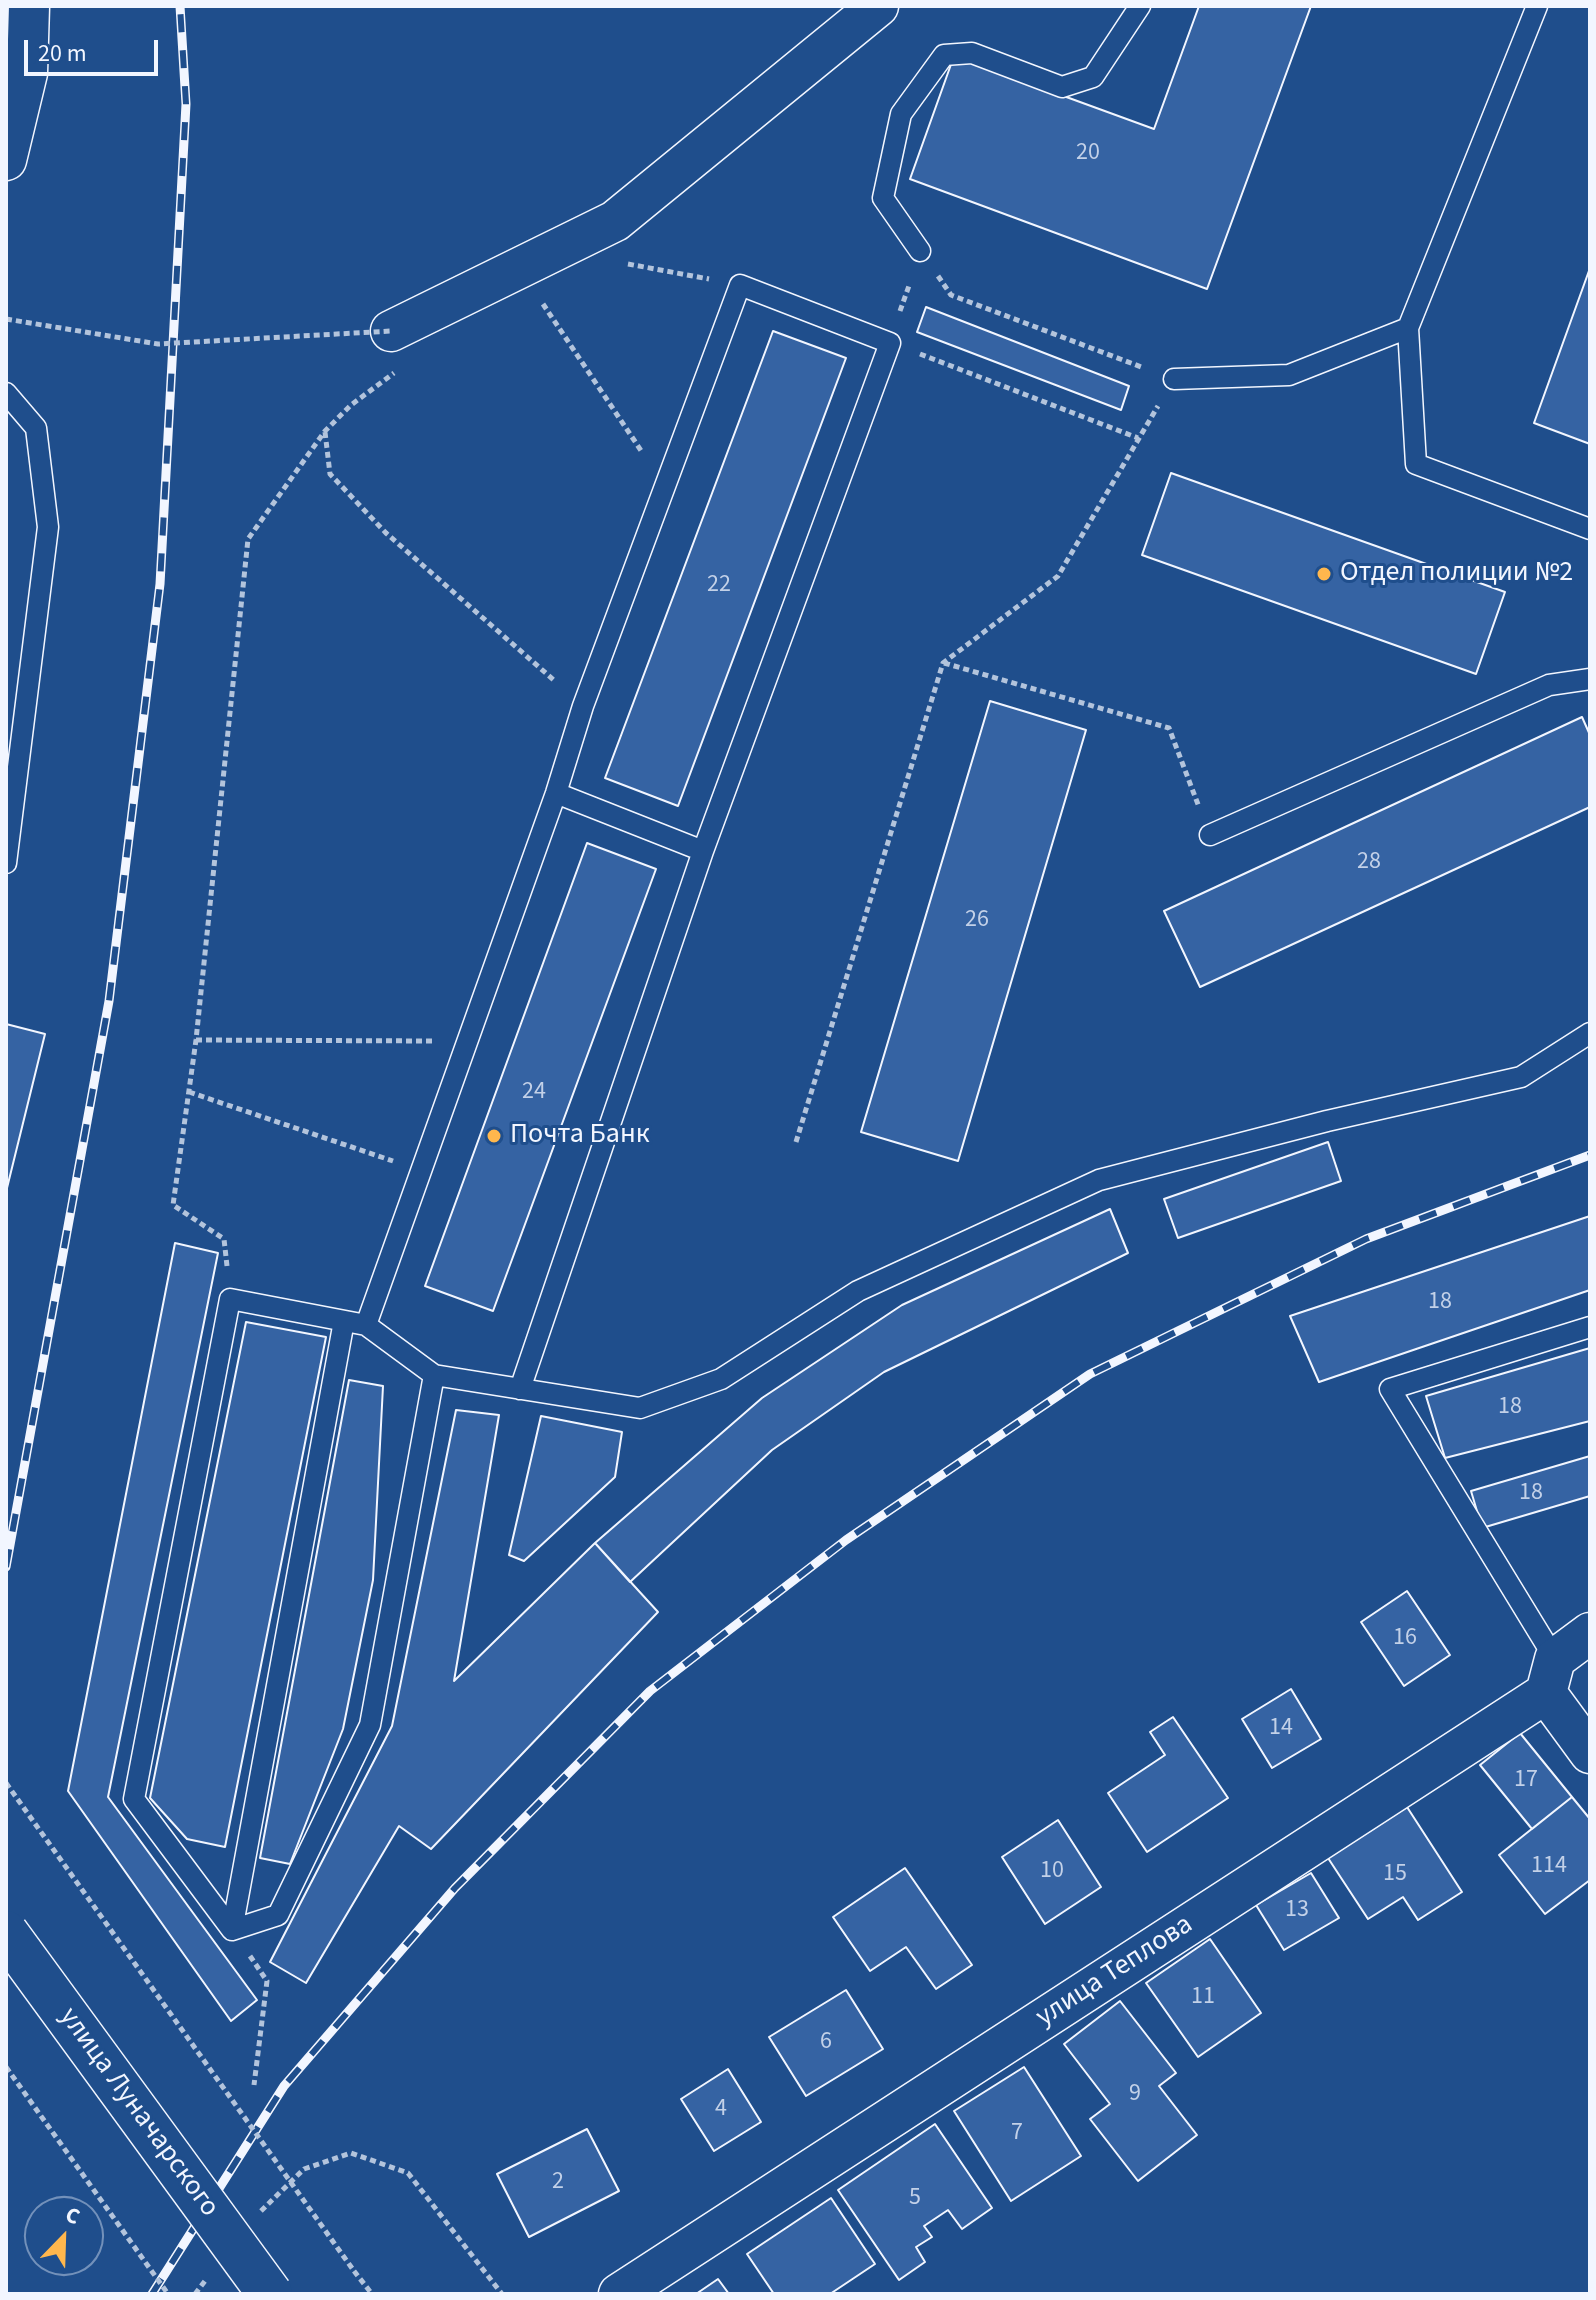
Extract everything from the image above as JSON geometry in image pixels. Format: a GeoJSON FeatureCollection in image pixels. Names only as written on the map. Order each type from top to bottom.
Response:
{"type":"FeatureCollection","features":[{"type":"Feature","properties":{"kind":"main road","name":"улица Луначарского"},"geometry":{"type":"LineString","coordinates":[[6,1933],[270,2294]]}},
{"type":"Feature","properties":{"kind":"street"},"geometry":{"type":"LineString","coordinates":[[6,160],[27,73],[29,6]]}},
{"type":"Feature","properties":{"kind":"street"},"geometry":{"type":"LineString","coordinates":[[397,344],[519,268],[615,221],[878,6]]}},
{"type":"Feature","properties":{"kind":"street","name":"улица Теплова"},"geometry":{"type":"LineString","coordinates":[[619,2294],[1550,1676],[1590,1633]]}},
{"type":"Feature","properties":{"kind":"street"},"geometry":{"type":"LineString","coordinates":[[1550,1676],[1590,1753]]}},
{"type":"Feature","properties":{"kind":"lane"},"geometry":{"type":"LineString","coordinates":[[920,251],[883,198],[901,114],[944,55],[972,53],[1062,87],[1093,77],[1140,6]]}},
{"type":"Feature","properties":{"kind":"lane"},"geometry":{"type":"LineString","coordinates":[[1537,6],[1408,328],[1416,464],[1590,529]]}},
{"type":"Feature","properties":{"kind":"lane"},"geometry":{"type":"LineString","coordinates":[[366,1325],[556,793],[583,706],[740,285],[890,343],[703,851],[520,1389]]}},
{"type":"Feature","properties":{"kind":"lane"},"geometry":{"type":"LineString","coordinates":[[1174,379],[1289,375],[1408,328]]}},
{"type":"Feature","properties":{"kind":"lane"},"geometry":{"type":"LineString","coordinates":[[6,393],[36,428],[48,527],[6,863]]}},
{"type":"Feature","properties":{"kind":"lane"},"geometry":{"type":"LineString","coordinates":[[1210,835],[1549,685],[1590,679]]}},
{"type":"Feature","properties":{"kind":"lane"},"geometry":{"type":"LineString","coordinates":[[556,793],[703,851]]}},
{"type":"Feature","properties":{"kind":"lane"},"geometry":{"type":"LineString","coordinates":[[232,1930],[134,1799],[230,1299],[366,1325],[434,1375],[640,1408],[721,1379],[858,1291],[1099,1180],[1327,1121],[1521,1077],[1590,1033]]}},
{"type":"Feature","properties":{"kind":"lane"},"geometry":{"type":"LineString","coordinates":[[232,1930],[344,1321]]}},
{"type":"Feature","properties":{"kind":"lane"},"geometry":{"type":"LineString","coordinates":[[1550,1676],[1390,1389],[1590,1327]]}},
{"type":"Feature","properties":{"kind":"lane"},"geometry":{"type":"LineString","coordinates":[[232,1930],[278,1915],[370,1725],[434,1375]]}},
{"type":"Feature","properties":{"kind":"path"},"geometry":{"type":"LineString","coordinates":[[920,251],[890,343],[1139,438]]}},
{"type":"Feature","properties":{"kind":"path"},"geometry":{"type":"LineString","coordinates":[[796,1142],[943,663],[1058,576],[1174,379],[951,295],[920,251]]}},
{"type":"Feature","properties":{"kind":"path"},"geometry":{"type":"LineString","coordinates":[[625,264],[740,285]]}},
{"type":"Feature","properties":{"kind":"path"},"geometry":{"type":"LineString","coordinates":[[519,268],[665,486]]}},
{"type":"Feature","properties":{"kind":"path"},"geometry":{"type":"LineString","coordinates":[[6,319],[158,344],[397,344],[393,375],[351,405],[325,431],[248,539],[196,1040],[173,1205],[224,1239],[230,1299]]}},
{"type":"Feature","properties":{"kind":"path"},"geometry":{"type":"LineString","coordinates":[[325,431],[330,474],[386,533],[583,706]]}},
{"type":"Feature","properties":{"kind":"path"},"geometry":{"type":"LineString","coordinates":[[943,663],[1169,728],[1210,835]]}},
{"type":"Feature","properties":{"kind":"path"},"geometry":{"type":"LineString","coordinates":[[196,1040],[468,1041]]}},
{"type":"Feature","properties":{"kind":"path"},"geometry":{"type":"LineString","coordinates":[[189,1092],[421,1171]]}},
{"type":"Feature","properties":{"kind":"path"},"geometry":{"type":"LineString","coordinates":[[6,1783],[372,2294]]}},
{"type":"Feature","properties":{"kind":"path"},"geometry":{"type":"LineString","coordinates":[[232,1930],[267,1981],[254,2085]]}},
{"type":"Feature","properties":{"kind":"path"},"geometry":{"type":"LineString","coordinates":[[6,2067],[168,2294]]}},
{"type":"Feature","properties":{"kind":"path"},"geometry":{"type":"LineString","coordinates":[[259,2213],[304,2169],[351,2153],[408,2173],[502,2294]]}},
{"type":"Feature","properties":{"kind":"path"},"geometry":{"type":"LineString","coordinates":[[195,2294],[212,2271]]}},
{"type":"Feature","properties":{"kind":"building"},"geometry":{"type":"Polygon","coordinates":[[[1199,6],[1311,6],[1207,289],[910,179],[954,56],[1154,129],[1199,6]]]}},
{"type":"Feature","properties":{"kind":"building"},"geometry":{"type":"Polygon","coordinates":[[[1590,268],[1590,444],[1534,423],[1590,268]]]}},
{"type":"Feature","properties":{"kind":"building"},"geometry":{"type":"Polygon","coordinates":[[[926,307],[1129,386],[1121,410],[917,332],[926,307]]]}},
{"type":"Feature","properties":{"kind":"building"},"geometry":{"type":"Polygon","coordinates":[[[773,331],[846,358],[678,806],[605,778],[773,331]]]}},
{"type":"Feature","properties":{"kind":"building","name":"Отдел полиции №2"},"geometry":{"type":"Polygon","coordinates":[[[1171,473],[1505,592],[1476,674],[1142,555],[1171,473]]]}},
{"type":"Feature","properties":{"kind":"building"},"geometry":{"type":"Polygon","coordinates":[[[990,701],[1086,730],[958,1161],[861,1132],[990,701]]]}},
{"type":"Feature","properties":{"kind":"building"},"geometry":{"type":"Polygon","coordinates":[[[1582,717],[1590,735],[1590,807],[1200,987],[1164,911],[1582,717]]]}},
{"type":"Feature","properties":{"kind":"building"},"geometry":{"type":"Polygon","coordinates":[[[587,843],[656,869],[493,1311],[425,1286],[587,843]]]}},
{"type":"Feature","properties":{"kind":"building"},"geometry":{"type":"Polygon","coordinates":[[[6,1024],[45,1034],[6,1192],[6,1024]]]}},
{"type":"Feature","properties":{"kind":"building"},"geometry":{"type":"Polygon","coordinates":[[[1328,1142],[1341,1181],[1178,1238],[1164,1199],[1328,1142]]]}},
{"type":"Feature","properties":{"kind":"building"},"geometry":{"type":"Polygon","coordinates":[[[1110,1209],[1128,1253],[884,1372],[772,1450],[630,1582],[595,1543],[762,1398],[902,1305],[1110,1209]]]}},
{"type":"Feature","properties":{"kind":"building"},"geometry":{"type":"Polygon","coordinates":[[[1590,1216],[1590,1290],[1319,1382],[1290,1316],[1590,1216]]]}},
{"type":"Feature","properties":{"kind":"building"},"geometry":{"type":"Polygon","coordinates":[[[175,1243],[218,1253],[108,1797],[257,2000],[231,2021],[68,1791],[175,1243]]]}},
{"type":"Feature","properties":{"kind":"building"},"geometry":{"type":"Polygon","coordinates":[[[246,1322],[326,1337],[225,1847],[187,1839],[150,1798],[246,1322]]]}},
{"type":"Feature","properties":{"kind":"building"},"geometry":{"type":"Polygon","coordinates":[[[1590,1348],[1590,1421],[1445,1458],[1426,1396],[1590,1348]]]}},
{"type":"Feature","properties":{"kind":"building"},"geometry":{"type":"Polygon","coordinates":[[[349,1380],[383,1386],[373,1580],[343,1729],[290,1864],[260,1858],[349,1380]]]}},
{"type":"Feature","properties":{"kind":"building"},"geometry":{"type":"Polygon","coordinates":[[[456,1410],[499,1415],[454,1681],[595,1543],[658,1612],[431,1849],[399,1826],[306,1983],[270,1962],[392,1726],[456,1410]]]}},
{"type":"Feature","properties":{"kind":"building"},"geometry":{"type":"Polygon","coordinates":[[[541,1416],[622,1432],[615,1477],[524,1561],[509,1555],[541,1416]]]}},
{"type":"Feature","properties":{"kind":"building"},"geometry":{"type":"Polygon","coordinates":[[[1590,1456],[1590,1496],[1482,1528],[1471,1491],[1590,1456]]]}},
{"type":"Feature","properties":{"kind":"building"},"geometry":{"type":"Polygon","coordinates":[[[1407,1591],[1450,1655],[1404,1686],[1361,1622],[1407,1591]]]}},
{"type":"Feature","properties":{"kind":"building"},"geometry":{"type":"Polygon","coordinates":[[[1291,1689],[1321,1739],[1272,1768],[1242,1719],[1291,1689]]]}},
{"type":"Feature","properties":{"kind":"building"},"geometry":{"type":"Polygon","coordinates":[[[1173,1717],[1228,1798],[1147,1852],[1108,1793],[1165,1755],[1150,1732],[1173,1717]]]}},
{"type":"Feature","properties":{"kind":"building"},"geometry":{"type":"Polygon","coordinates":[[[1520,1733],[1572,1797],[1532,1829],[1480,1765],[1520,1733]]]}},
{"type":"Feature","properties":{"kind":"building"},"geometry":{"type":"Polygon","coordinates":[[[1572,1797],[1590,1819],[1590,1880],[1545,1914],[1499,1855],[1572,1797]]]}},
{"type":"Feature","properties":{"kind":"building"},"geometry":{"type":"Polygon","coordinates":[[[1407,1807],[1462,1892],[1418,1920],[1403,1897],[1368,1919],[1328,1858],[1407,1807]]]}},
{"type":"Feature","properties":{"kind":"building"},"geometry":{"type":"Polygon","coordinates":[[[1058,1820],[1101,1887],[1045,1924],[1002,1857],[1058,1820]]]}},
{"type":"Feature","properties":{"kind":"building"},"geometry":{"type":"Polygon","coordinates":[[[905,1868],[972,1965],[936,1989],[906,1947],[870,1971],[833,1917],[905,1868]]]}},
{"type":"Feature","properties":{"kind":"building"},"geometry":{"type":"Polygon","coordinates":[[[1311,1873],[1339,1918],[1284,1950],[1256,1905],[1311,1873]]]}},
{"type":"Feature","properties":{"kind":"building"},"geometry":{"type":"Polygon","coordinates":[[[1210,1939],[1261,2013],[1198,2057],[1146,1983],[1210,1939]]]}},
{"type":"Feature","properties":{"kind":"building"},"geometry":{"type":"Polygon","coordinates":[[[846,1990],[883,2049],[806,2096],[769,2037],[846,1990]]]}},
{"type":"Feature","properties":{"kind":"building"},"geometry":{"type":"Polygon","coordinates":[[[1120,2001],[1176,2073],[1159,2086],[1197,2135],[1138,2181],[1090,2119],[1110,2104],[1064,2044],[1120,2001]]]}},
{"type":"Feature","properties":{"kind":"building"},"geometry":{"type":"Polygon","coordinates":[[[1024,2067],[1081,2156],[1011,2201],[954,2111],[1024,2067]]]}},
{"type":"Feature","properties":{"kind":"building"},"geometry":{"type":"Polygon","coordinates":[[[728,2069],[761,2122],[714,2151],[681,2099],[728,2069]]]}},
{"type":"Feature","properties":{"kind":"building"},"geometry":{"type":"Polygon","coordinates":[[[935,2124],[992,2208],[962,2229],[948,2210],[924,2226],[932,2237],[916,2247],[925,2262],[899,2280],[838,2190],[935,2124]]]}},
{"type":"Feature","properties":{"kind":"building"},"geometry":{"type":"Polygon","coordinates":[[[587,2129],[619,2191],[529,2237],[497,2174],[587,2129]]]}},
{"type":"Feature","properties":{"kind":"building"},"geometry":{"type":"Polygon","coordinates":[[[831,2198],[875,2264],[830,2294],[774,2294],[747,2254],[831,2198]]]}},
{"type":"Feature","properties":{"kind":"building"},"geometry":{"type":"Polygon","coordinates":[[[718,2279],[729,2294],[696,2294],[718,2279]]]}},
{"type":"Feature","properties":{"kind":"railway"},"geometry":{"type":"LineString","coordinates":[[6,1567],[109,1001],[160,584],[186,104],[180,6]]}},
{"type":"Feature","properties":{"kind":"railway"},"geometry":{"type":"LineString","coordinates":[[152,2294],[284,2086],[455,1888],[650,1691],[846,1540],[1090,1374],[1366,1239],[1590,1155]]}},
{"type":"Feature","properties":{"kind":"place","name":"Отдел полиции №2"},"geometry":{"type":"Point","coordinates":[1324,574]}},
{"type":"Feature","properties":{"kind":"place","name":"Почта Банк"},"geometry":{"type":"Point","coordinates":[494,1136]}}]}
